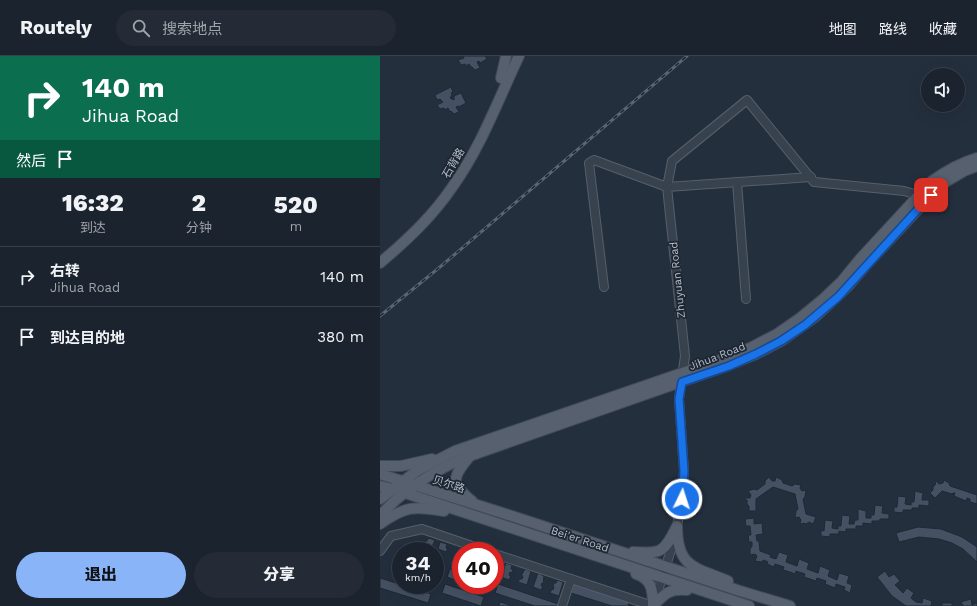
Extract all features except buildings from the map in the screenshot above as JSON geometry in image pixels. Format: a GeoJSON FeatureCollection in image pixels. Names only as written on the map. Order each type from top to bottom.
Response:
{"type":"FeatureCollection","features":[{"type":"Feature","properties":{"kind":"main road"},"geometry":{"type":"LineString","coordinates":[[501,78],[506,56]]}},
{"type":"Feature","properties":{"kind":"main road","name":"石背路"},"geometry":{"type":"LineString","coordinates":[[380,254],[419,218],[448,182],[471,142],[511,56]]}},
{"type":"Feature","properties":{"kind":"main road","name":"石背路"},"geometry":{"type":"LineString","coordinates":[[380,263],[424,223],[454,186],[477,145],[519,56]]}},
{"type":"Feature","properties":{"kind":"main road","name":"Jihua Road"},"geometry":{"type":"LineString","coordinates":[[380,516],[404,492],[442,468],[471,455],[682,377],[752,347],[777,334],[800,318],[832,291],[932,181],[950,169],[966,161],[977,158]]}},
{"type":"Feature","properties":{"kind":"main road","name":"Jihua Road"},"geometry":{"type":"LineString","coordinates":[[443,456],[468,446],[682,377],[729,366],[781,341],[805,325],[827,307],[848,286],[866,264],[924,203],[937,187],[964,171],[977,166]]}},
{"type":"Feature","properties":{"kind":"main road"},"geometry":{"type":"LineString","coordinates":[[471,455],[459,469],[456,481],[461,492],[477,505]]}},
{"type":"Feature","properties":{"kind":"main road"},"geometry":{"type":"LineString","coordinates":[[380,466],[400,466],[443,456]]}},
{"type":"Feature","properties":{"kind":"main road"},"geometry":{"type":"LineString","coordinates":[[380,499],[402,481],[443,456]]}},
{"type":"Feature","properties":{"kind":"main road"},"geometry":{"type":"LineString","coordinates":[[380,474],[414,485]]}},
{"type":"Feature","properties":{"kind":"main road","name":"贝尔路"},"geometry":{"type":"LineString","coordinates":[[414,485],[477,505]]}},
{"type":"Feature","properties":{"kind":"main road"},"geometry":{"type":"LineString","coordinates":[[380,486],[404,492]]}},
{"type":"Feature","properties":{"kind":"main road","name":"Bei'er Road"},"geometry":{"type":"LineString","coordinates":[[404,492],[749,606]]}},
{"type":"Feature","properties":{"kind":"main road","name":"Bei'er Road"},"geometry":{"type":"LineString","coordinates":[[477,505],[790,606]]}},
{"type":"Feature","properties":{"kind":"main road"},"geometry":{"type":"LineString","coordinates":[[380,524],[397,512],[413,508],[424,508],[472,515]]}},
{"type":"Feature","properties":{"kind":"main road"},"geometry":{"type":"LineString","coordinates":[[614,550],[657,553],[667,545],[677,526]]}},
{"type":"Feature","properties":{"kind":"main road"},"geometry":{"type":"LineString","coordinates":[[677,526],[677,540],[685,561],[691,566],[737,584],[754,595]]}},
{"type":"Feature","properties":{"kind":"main road"},"geometry":{"type":"LineString","coordinates":[[573,549],[598,562],[641,576],[647,580],[652,589],[653,606]]}},
{"type":"Feature","properties":{"kind":"main road"},"geometry":{"type":"LineString","coordinates":[[653,606],[660,598],[676,589],[712,595]]}},
{"type":"Feature","properties":{"kind":"street","name":"Zhuyuan Road"},"geometry":{"type":"LineString","coordinates":[[653,606],[666,567],[677,526],[682,499],[684,471],[679,399],[685,356],[667,187],[672,161],[747,100],[811,177]]}},
{"type":"Feature","properties":{"kind":"street"},"geometry":{"type":"LineString","coordinates":[[604,287],[589,163],[594,160],[667,187],[811,177],[814,182],[904,191],[918,195]]}},
{"type":"Feature","properties":{"kind":"street"},"geometry":{"type":"LineString","coordinates":[[737,182],[746,299]]}},
{"type":"Feature","properties":{"kind":"street"},"geometry":{"type":"LineString","coordinates":[[380,551],[391,536],[422,529],[460,542]]}},
{"type":"Feature","properties":{"kind":"street"},"geometry":{"type":"LineString","coordinates":[[504,557],[653,606]]}},
{"type":"Feature","properties":{"kind":"street"},"geometry":{"type":"LineString","coordinates":[[562,606],[571,579]]}},
{"type":"Feature","properties":{"kind":"railway"},"geometry":{"type":"LineString","coordinates":[[380,316],[440,267],[687,56]]}},
{"type":"Feature","properties":{"kind":"route"},"geometry":{"type":"LineString","coordinates":[[682,499],[684,471],[679,399],[682,382],[729,366],[756,354],[781,341],[805,325],[838,297],[866,264],[931,195]]}}]}
